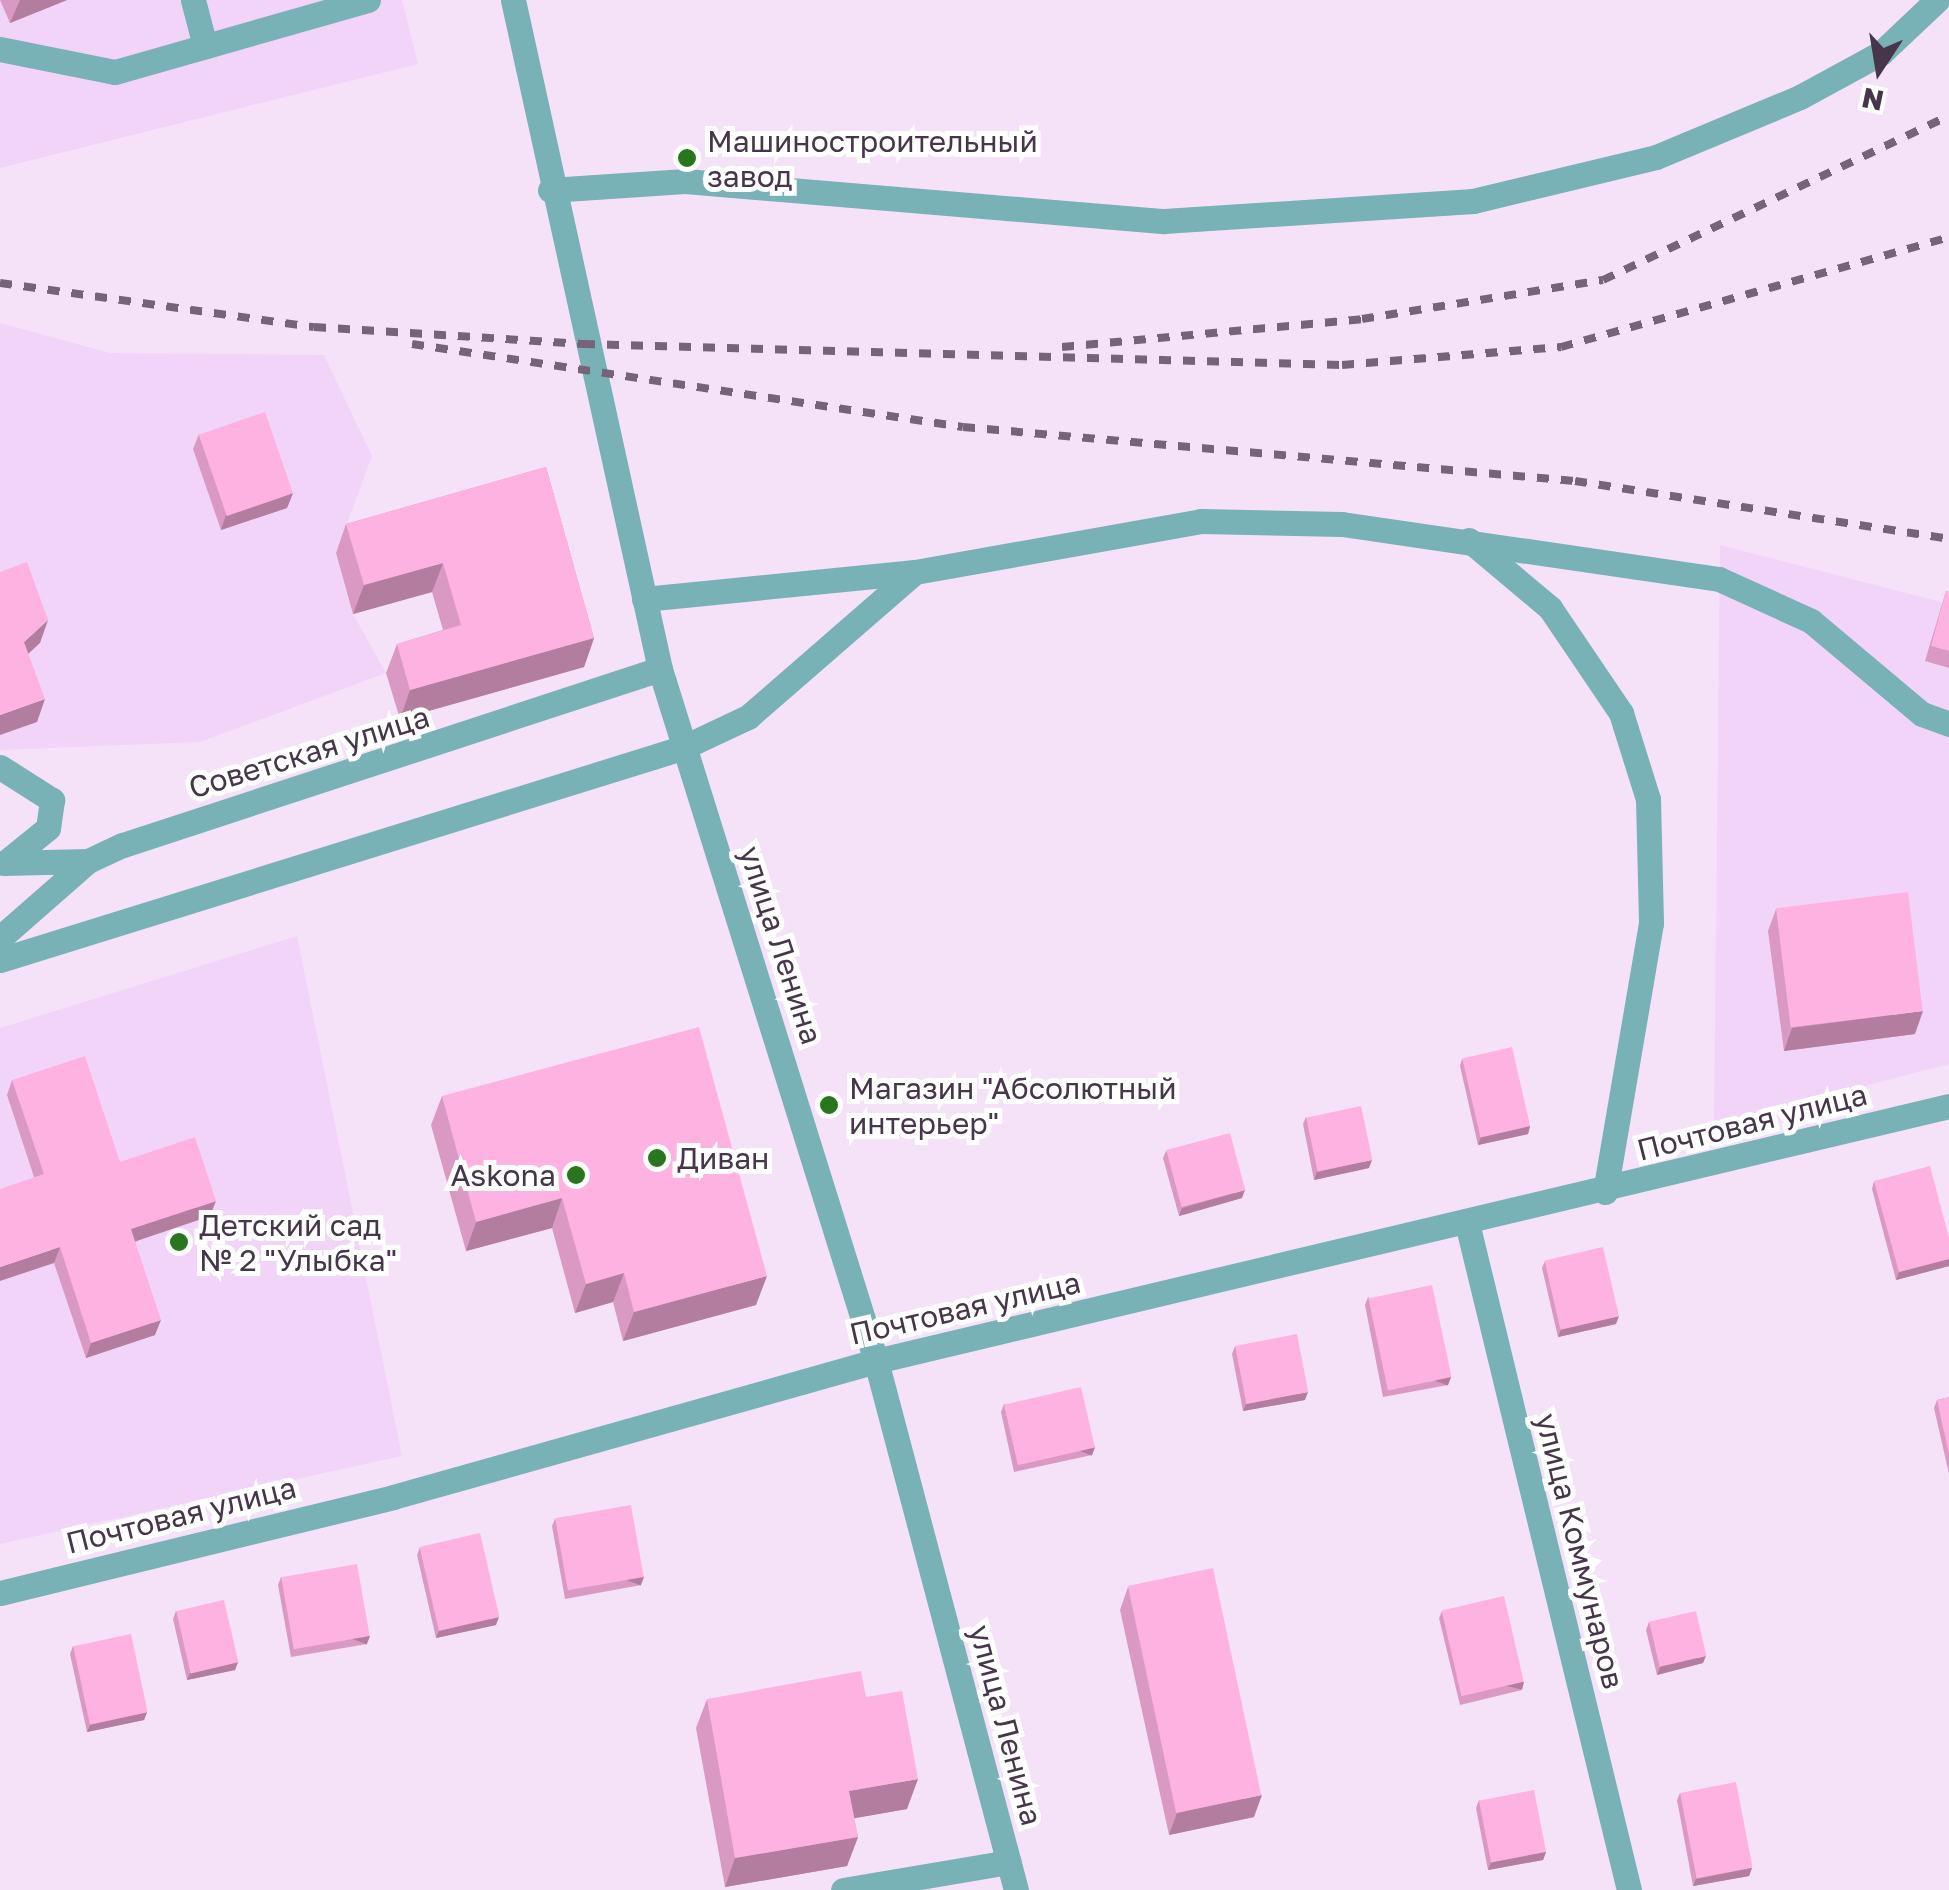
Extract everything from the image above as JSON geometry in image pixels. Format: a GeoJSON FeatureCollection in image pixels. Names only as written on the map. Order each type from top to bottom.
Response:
{"type":"FeatureCollection","features":[{"type":"Feature","properties":{"kind":"street"},"geometry":{"type":"LineString","coordinates":[[193,0],[205,46]]}},
{"type":"Feature","properties":{"kind":"street"},"geometry":{"type":"LineString","coordinates":[[0,49],[114,72],[368,0]]}},
{"type":"Feature","properties":{"kind":"street","name":"улица Ленина"},"geometry":{"type":"LineString","coordinates":[[513,0],[550,190],[660,669],[876,1361],[1016,1890]]}},
{"type":"Feature","properties":{"kind":"street"},"geometry":{"type":"LineString","coordinates":[[550,190],[685,181],[1164,221],[1474,201],[1656,157],[1800,97],[1882,53],[1937,0]]}},
{"type":"Feature","properties":{"kind":"street"},"geometry":{"type":"LineString","coordinates":[[644,599],[914,572],[1201,521],[1342,524],[1719,579],[1810,621],[1922,714],[1949,724]]}},
{"type":"Feature","properties":{"kind":"street"},"geometry":{"type":"LineString","coordinates":[[1469,540],[1550,608],[1622,713],[1648,798],[1651,922],[1604,1192]]}},
{"type":"Feature","properties":{"kind":"street"},"geometry":{"type":"LineString","coordinates":[[0,960],[682,748],[748,716],[914,572]]}},
{"type":"Feature","properties":{"kind":"street","name":"Советская улица"},"geometry":{"type":"LineString","coordinates":[[0,938],[88,861],[660,669]]}},
{"type":"Feature","properties":{"kind":"street"},"geometry":{"type":"LineString","coordinates":[[0,767],[52,800],[48,828],[2,863]]}},
{"type":"Feature","properties":{"kind":"street"},"geometry":{"type":"LineString","coordinates":[[2,863],[88,861]]}},
{"type":"Feature","properties":{"kind":"street","name":"Почтовая улица"},"geometry":{"type":"LineString","coordinates":[[0,1593],[392,1497],[876,1361],[1468,1227],[1949,1106]]}},
{"type":"Feature","properties":{"kind":"street","name":"улица Коммунаров"},"geometry":{"type":"LineString","coordinates":[[1468,1227],[1629,1890]]}},
{"type":"Feature","properties":{"kind":"street"},"geometry":{"type":"LineString","coordinates":[[842,1890],[1009,1862]]}},
{"type":"Feature","properties":{"kind":"shaded area"},"geometry":{"type":"Polygon","coordinates":[[[0,0],[402,0],[418,64],[0,168],[0,0]]]}},
{"type":"Feature","properties":{"kind":"shaded area"},"geometry":{"type":"Polygon","coordinates":[[[0,323],[110,353],[324,355],[372,456],[336,553],[353,614],[386,673],[200,742],[0,750],[0,323]]]}},
{"type":"Feature","properties":{"kind":"shaded area"},"geometry":{"type":"Polygon","coordinates":[[[1720,545],[1949,604],[1949,1064],[1714,1125],[1720,545]]]}},
{"type":"Feature","properties":{"kind":"shaded area","name":"Детский сад № 2 \"Улыбка\""},"geometry":{"type":"Polygon","coordinates":[[[297,936],[402,1456],[0,1544],[0,1028],[297,936]]]}},
{"type":"Feature","properties":{"kind":"building"},"geometry":{"type":"Polygon","coordinates":[[[265,412],[293,493],[227,516],[199,435],[265,412]]]}},
{"type":"Feature","properties":{"kind":"building"},"geometry":{"type":"Polygon","coordinates":[[[546,467],[594,638],[410,690],[397,644],[461,625],[443,563],[364,585],[346,524],[546,467]]]}},
{"type":"Feature","properties":{"kind":"building"},"geometry":{"type":"Polygon","coordinates":[[[27,562],[48,620],[24,642],[45,699],[0,715],[0,572],[27,562]]]}},
{"type":"Feature","properties":{"kind":"building"},"geometry":{"type":"Polygon","coordinates":[[[1946,591],[1949,592],[1949,651],[1931,646],[1946,591]]]}},
{"type":"Feature","properties":{"kind":"building"},"geometry":{"type":"Polygon","coordinates":[[[1908,892],[1923,1011],[1791,1027],[1776,908],[1908,892]]]}},
{"type":"Feature","properties":{"kind":"building"},"geometry":{"type":"Polygon","coordinates":[[[699,1027],[767,1276],[634,1312],[624,1273],[586,1284],[562,1198],[476,1222],[442,1096],[699,1027]]]}},
{"type":"Feature","properties":{"kind":"building"},"geometry":{"type":"Polygon","coordinates":[[[1512,1047],[1530,1126],[1481,1137],[1462,1058],[1512,1047]]]}},
{"type":"Feature","properties":{"kind":"building"},"geometry":{"type":"Polygon","coordinates":[[[85,1056],[120,1162],[195,1137],[216,1201],[131,1229],[161,1320],[91,1343],[60,1247],[0,1267],[0,1189],[44,1174],[12,1080],[85,1056]]]}},
{"type":"Feature","properties":{"kind":"building"},"geometry":{"type":"Polygon","coordinates":[[[1361,1106],[1372,1160],[1318,1171],[1306,1118],[1361,1106]]]}},
{"type":"Feature","properties":{"kind":"building"},"geometry":{"type":"Polygon","coordinates":[[[1230,1133],[1245,1190],[1182,1207],[1166,1150],[1230,1133]]]}},
{"type":"Feature","properties":{"kind":"building"},"geometry":{"type":"Polygon","coordinates":[[[1930,1166],[1949,1238],[1949,1259],[1899,1272],[1874,1181],[1930,1166]]]}},
{"type":"Feature","properties":{"kind":"building"},"geometry":{"type":"Polygon","coordinates":[[[1603,1247],[1619,1316],[1561,1330],[1545,1260],[1603,1247]]]}},
{"type":"Feature","properties":{"kind":"building"},"geometry":{"type":"Polygon","coordinates":[[[1432,1285],[1452,1377],[1388,1390],[1368,1299],[1432,1285]]]}},
{"type":"Feature","properties":{"kind":"building"},"geometry":{"type":"Polygon","coordinates":[[[1297,1334],[1308,1392],[1246,1404],[1235,1346],[1297,1334]]]}},
{"type":"Feature","properties":{"kind":"building"},"geometry":{"type":"Polygon","coordinates":[[[1081,1387],[1095,1447],[1018,1465],[1004,1405],[1081,1387]]]}},
{"type":"Feature","properties":{"kind":"building"},"geometry":{"type":"Polygon","coordinates":[[[1949,1397],[1949,1454],[1937,1400],[1949,1397]]]}},
{"type":"Feature","properties":{"kind":"building"},"geometry":{"type":"Polygon","coordinates":[[[631,1505],[644,1577],[568,1590],[555,1518],[631,1505]]]}},
{"type":"Feature","properties":{"kind":"building"},"geometry":{"type":"Polygon","coordinates":[[[480,1533],[499,1617],[439,1631],[420,1547],[480,1533]]]}},
{"type":"Feature","properties":{"kind":"building"},"geometry":{"type":"Polygon","coordinates":[[[357,1564],[370,1636],[294,1649],[281,1577],[357,1564]]]}},
{"type":"Feature","properties":{"kind":"building"},"geometry":{"type":"Polygon","coordinates":[[[1213,1568],[1261,1795],[1176,1813],[1128,1586],[1213,1568]]]}},
{"type":"Feature","properties":{"kind":"building"},"geometry":{"type":"Polygon","coordinates":[[[1504,1596],[1524,1682],[1461,1696],[1442,1610],[1504,1596]]]}},
{"type":"Feature","properties":{"kind":"building"},"geometry":{"type":"Polygon","coordinates":[[[224,1600],[238,1662],[191,1673],[176,1611],[224,1600]]]}},
{"type":"Feature","properties":{"kind":"building"},"geometry":{"type":"Polygon","coordinates":[[[1696,1611],[1706,1656],[1660,1667],[1649,1622],[1696,1611]]]}},
{"type":"Feature","properties":{"kind":"building"},"geometry":{"type":"Polygon","coordinates":[[[131,1634],[148,1712],[90,1725],[73,1646],[131,1634]]]}},
{"type":"Feature","properties":{"kind":"building"},"geometry":{"type":"Polygon","coordinates":[[[861,1671],[866,1697],[902,1691],[918,1779],[849,1791],[858,1837],[735,1858],[707,1699],[861,1671]]]}},
{"type":"Feature","properties":{"kind":"building"},"geometry":{"type":"Polygon","coordinates":[[[1736,1782],[1753,1867],[1697,1878],[1680,1793],[1736,1782]]]}},
{"type":"Feature","properties":{"kind":"building"},"geometry":{"type":"Polygon","coordinates":[[[1534,1790],[1546,1852],[1491,1863],[1479,1801],[1534,1790]]]}},
{"type":"Feature","properties":{"kind":"railway"},"geometry":{"type":"LineString","coordinates":[[1062,347],[1362,319],[1603,280],[1949,116]]}},
{"type":"Feature","properties":{"kind":"railway"},"geometry":{"type":"LineString","coordinates":[[0,283],[314,327],[583,344],[1342,365],[1561,347],[1949,237]]}},
{"type":"Feature","properties":{"kind":"railway"},"geometry":{"type":"LineString","coordinates":[[412,344],[963,427],[1575,481],[1949,539]]}},
{"type":"Feature","properties":{"kind":"place","name":"Машиностроительный завод"},"geometry":{"type":"Point","coordinates":[687,158]}},
{"type":"Feature","properties":{"kind":"place","name":"Магазин \"Абсолютный интерьер\""},"geometry":{"type":"Point","coordinates":[829,1105]}},
{"type":"Feature","properties":{"kind":"place","name":"Диван"},"geometry":{"type":"Point","coordinates":[657,1158]}},
{"type":"Feature","properties":{"kind":"place","name":"Askona"},"geometry":{"type":"Point","coordinates":[576,1175]}},
{"type":"Feature","properties":{"kind":"place","name":"Детский сад № 2 \"Улыбка\""},"geometry":{"type":"Point","coordinates":[179,1242]}}]}
